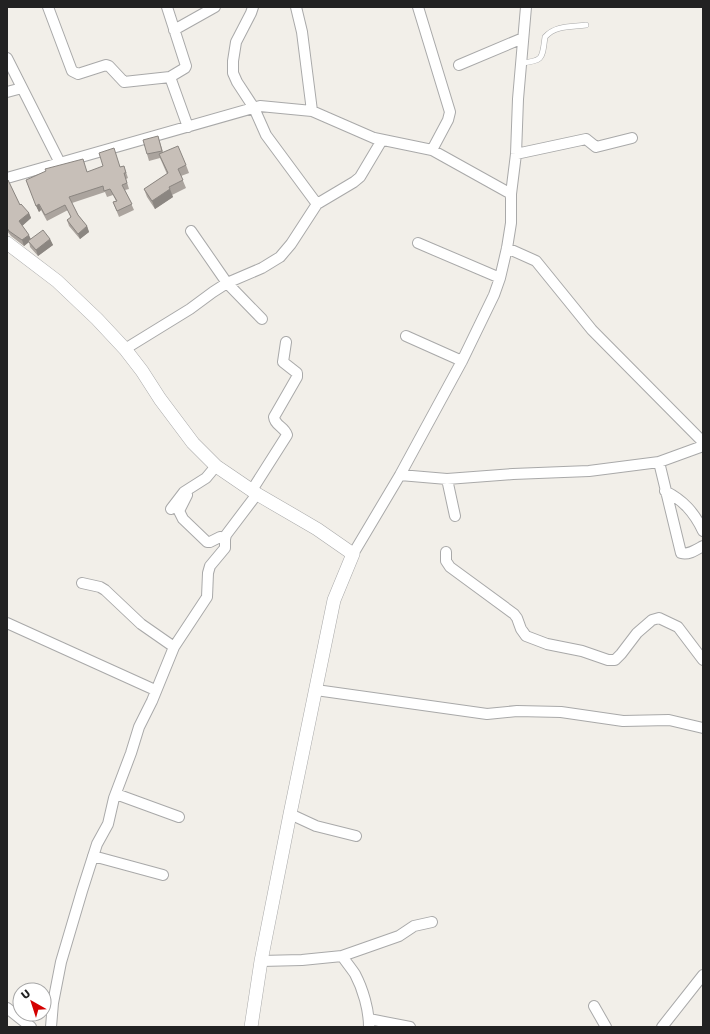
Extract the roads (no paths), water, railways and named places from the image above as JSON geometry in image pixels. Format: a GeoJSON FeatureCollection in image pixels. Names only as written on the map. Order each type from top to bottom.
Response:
{"type":"FeatureCollection","features":[{"type":"Feature","properties":{"kind":"street"},"geometry":{"type":"LineString","coordinates":[[48,7],[70,69],[75,73],[106,65],[112,68],[124,82],[170,77],[185,68],[186,66],[167,7]]}},
{"type":"Feature","properties":{"kind":"street"},"geometry":{"type":"LineString","coordinates":[[174,30],[215,7]]}},
{"type":"Feature","properties":{"kind":"street"},"geometry":{"type":"LineString","coordinates":[[253,7],[252,13],[236,42],[233,60],[233,73],[237,82],[254,108],[266,135],[317,204]]}},
{"type":"Feature","properties":{"kind":"street"},"geometry":{"type":"LineString","coordinates":[[296,7],[302,32],[312,111]]}},
{"type":"Feature","properties":{"kind":"street"},"geometry":{"type":"LineString","coordinates":[[418,7],[450,112],[448,120],[432,150]]}},
{"type":"Feature","properties":{"kind":"street"},"geometry":{"type":"LineString","coordinates":[[251,1027],[290,814],[334,600],[353,554],[400,475],[462,361],[494,295],[500,278],[511,223],[511,194],[516,154],[526,7]]}},
{"type":"Feature","properties":{"kind":"street"},"geometry":{"type":"LineString","coordinates":[[459,65],[523,38]]}},
{"type":"Feature","properties":{"kind":"street"},"geometry":{"type":"LineString","coordinates":[[7,58],[60,163]]}},
{"type":"Feature","properties":{"kind":"street"},"geometry":{"type":"LineString","coordinates":[[170,77],[188,127]]}},
{"type":"Feature","properties":{"kind":"street"},"geometry":{"type":"LineString","coordinates":[[7,92],[22,88]]}},
{"type":"Feature","properties":{"kind":"street"},"geometry":{"type":"LineString","coordinates":[[7,178],[260,106],[312,111],[374,138],[432,150],[511,194]]}},
{"type":"Feature","properties":{"kind":"street"},"geometry":{"type":"LineString","coordinates":[[516,154],[586,139],[596,147],[632,138]]}},
{"type":"Feature","properties":{"kind":"street"},"geometry":{"type":"LineString","coordinates":[[125,349],[190,309],[228,283],[262,268],[280,257],[291,244],[317,204],[357,180],[364,172],[382,140]]}},
{"type":"Feature","properties":{"kind":"street"},"geometry":{"type":"LineString","coordinates":[[191,231],[228,283],[262,319]]}},
{"type":"Feature","properties":{"kind":"street"},"geometry":{"type":"LineString","coordinates":[[7,243],[57,281],[97,319],[125,349],[193,443],[216,466],[254,492],[317,529],[353,554]]}},
{"type":"Feature","properties":{"kind":"street"},"geometry":{"type":"LineString","coordinates":[[418,243],[500,278]]}},
{"type":"Feature","properties":{"kind":"street"},"geometry":{"type":"LineString","coordinates":[[507,248],[536,261],[592,330],[703,442]]}},
{"type":"Feature","properties":{"kind":"street"},"geometry":{"type":"LineString","coordinates":[[406,336],[462,361]]}},
{"type":"Feature","properties":{"kind":"street"},"geometry":{"type":"LineString","coordinates":[[51,1027],[53,1003],[61,962],[93,856],[97,844],[108,824],[116,794],[139,727],[152,701],[155,690],[174,647],[207,597],[208,573],[210,566],[225,548],[225,538],[287,435],[285,429],[274,420],[274,417],[298,377],[297,373],[283,362],[286,342]]}},
{"type":"Feature","properties":{"kind":"street"},"geometry":{"type":"LineString","coordinates":[[400,475],[447,478],[589,471],[659,462],[703,446]]}},
{"type":"Feature","properties":{"kind":"street"},"geometry":{"type":"LineString","coordinates":[[659,462],[680,553],[689,553],[703,546]]}},
{"type":"Feature","properties":{"kind":"street"},"geometry":{"type":"LineString","coordinates":[[171,509],[184,492],[206,478],[216,466]]}},
{"type":"Feature","properties":{"kind":"street"},"geometry":{"type":"LineString","coordinates":[[447,478],[455,516]]}},
{"type":"Feature","properties":{"kind":"street"},"geometry":{"type":"LineString","coordinates":[[665,491],[680,500],[689,508],[703,531]]}},
{"type":"Feature","properties":{"kind":"street"},"geometry":{"type":"LineString","coordinates":[[184,492],[187,495],[179,510],[183,519],[208,542],[220,537],[225,538]]}},
{"type":"Feature","properties":{"kind":"street"},"geometry":{"type":"LineString","coordinates":[[446,552],[446,561],[450,567],[514,614],[526,636],[547,644],[582,651],[608,660],[615,660],[637,633],[652,620],[659,618],[678,627],[703,660]]}},
{"type":"Feature","properties":{"kind":"street"},"geometry":{"type":"LineString","coordinates":[[82,583],[100,587],[105,590],[141,624],[174,647]]}},
{"type":"Feature","properties":{"kind":"street"},"geometry":{"type":"LineString","coordinates":[[7,623],[155,690]]}},
{"type":"Feature","properties":{"kind":"street"},"geometry":{"type":"LineString","coordinates":[[316,690],[487,714],[517,711],[561,712],[623,721],[669,720],[703,728]]}},
{"type":"Feature","properties":{"kind":"street"},"geometry":{"type":"LineString","coordinates":[[116,794],[179,817]]}},
{"type":"Feature","properties":{"kind":"street"},"geometry":{"type":"LineString","coordinates":[[290,814],[316,826],[356,836]]}},
{"type":"Feature","properties":{"kind":"street"},"geometry":{"type":"LineString","coordinates":[[93,856],[163,875]]}},
{"type":"Feature","properties":{"kind":"street"},"geometry":{"type":"LineString","coordinates":[[262,961],[302,960],[342,956],[399,936],[414,926],[432,922]]}},
{"type":"Feature","properties":{"kind":"street"},"geometry":{"type":"LineString","coordinates":[[342,956],[355,974],[362,993],[369,1023],[410,1027]]}},
{"type":"Feature","properties":{"kind":"street"},"geometry":{"type":"LineString","coordinates":[[662,1027],[703,975]]}},
{"type":"Feature","properties":{"kind":"street"},"geometry":{"type":"LineString","coordinates":[[594,1006],[606,1027]]}},
{"type":"Feature","properties":{"kind":"street"},"geometry":{"type":"LineString","coordinates":[[7,1008],[31,1027]]}},
{"type":"Feature","properties":{"kind":"lane"},"geometry":{"type":"LineString","coordinates":[[521,63],[536,62],[538,60],[543,52],[545,37],[553,30],[558,28],[586,25]]}}]}
